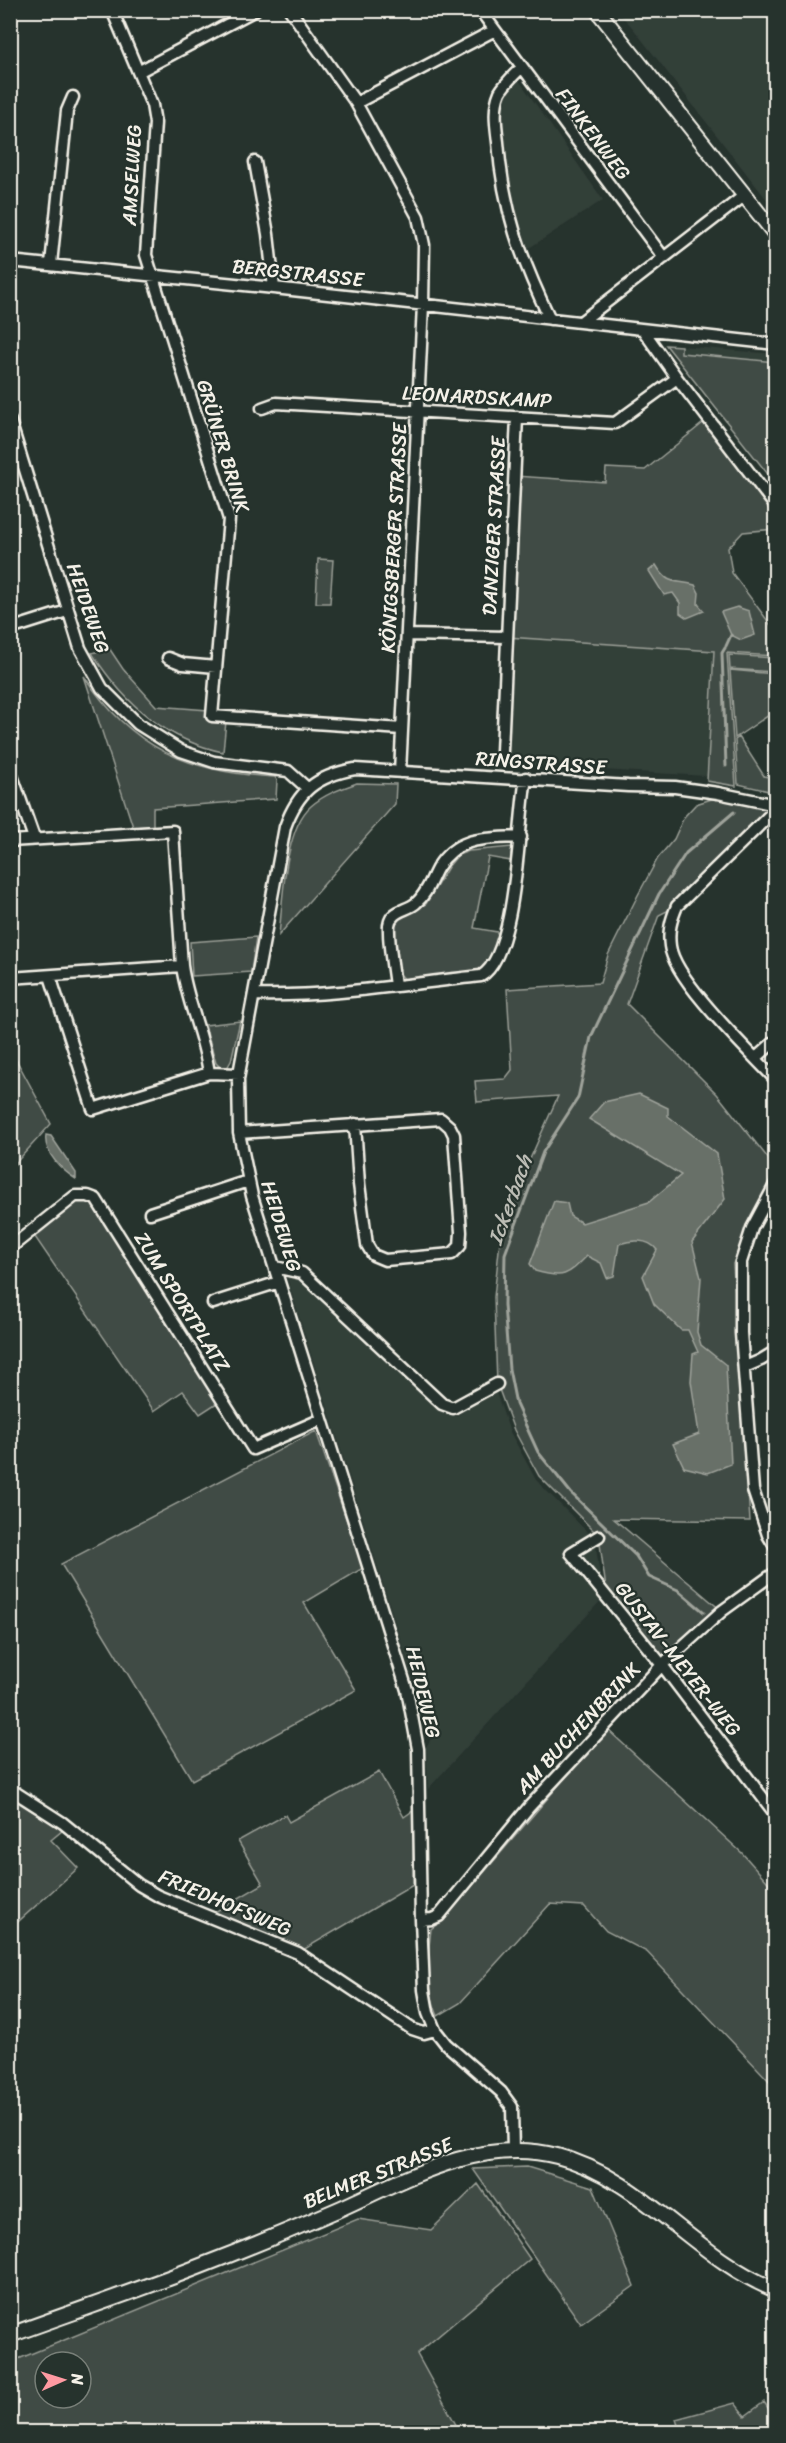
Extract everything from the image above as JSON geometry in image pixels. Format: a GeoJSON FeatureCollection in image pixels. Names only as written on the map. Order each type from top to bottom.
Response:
{"type":"FeatureCollection","features":[{"type":"Feature","properties":{"kind":"street","name":"AMSELWEG"},"geometry":{"type":"LineString","coordinates":[[112,10],[152,105],[155,123],[146,255],[152,276]]}},
{"type":"Feature","properties":{"kind":"street"},"geometry":{"type":"LineString","coordinates":[[138,72],[255,10]]}},
{"type":"Feature","properties":{"kind":"street","name":"KÖNIGSBERGER STRASSE"},"geometry":{"type":"LineString","coordinates":[[290,10],[356,103],[418,217],[424,245],[400,772]]}},
{"type":"Feature","properties":{"kind":"street","name":"FINKENWEG"},"geometry":{"type":"LineString","coordinates":[[480,10],[664,258]]}},
{"type":"Feature","properties":{"kind":"street"},"geometry":{"type":"LineString","coordinates":[[597,10],[776,235]]}},
{"type":"Feature","properties":{"kind":"street"},"geometry":{"type":"LineString","coordinates":[[356,103],[494,31]]}},
{"type":"Feature","properties":{"kind":"street"},"geometry":{"type":"LineString","coordinates":[[521,68],[500,92],[495,112],[500,169],[512,228],[528,274],[550,319]]}},
{"type":"Feature","properties":{"kind":"street"},"geometry":{"type":"LineString","coordinates":[[51,264],[67,111],[73,97]]}},
{"type":"Feature","properties":{"kind":"street"},"geometry":{"type":"LineString","coordinates":[[255,162],[268,234],[274,288]]}},
{"type":"Feature","properties":{"kind":"street"},"geometry":{"type":"LineString","coordinates":[[582,321],[745,195]]}},
{"type":"Feature","properties":{"kind":"street","name":"BERGSTRASSE"},"geometry":{"type":"LineString","coordinates":[[10,261],[582,321],[776,344]]}},
{"type":"Feature","properties":{"kind":"street","name":"GRÜNER BRINK"},"geometry":{"type":"LineString","coordinates":[[152,276],[229,519],[212,716],[402,729]]}},
{"type":"Feature","properties":{"kind":"street"},"geometry":{"type":"LineString","coordinates":[[643,330],[776,507]]}},
{"type":"Feature","properties":{"kind":"street","name":"LEONARDSKAMP"},"geometry":{"type":"LineString","coordinates":[[262,408],[276,403],[615,423],[677,378]]}},
{"type":"Feature","properties":{"kind":"street","name":"DANZIGER STRASSE"},"geometry":{"type":"LineString","coordinates":[[502,751],[517,417]]}},
{"type":"Feature","properties":{"kind":"street","name":"HEIDEWEG"},"geometry":{"type":"LineString","coordinates":[[10,421],[67,611],[89,667],[108,694],[138,724],[181,751],[214,762],[288,771],[307,788],[293,806],[285,827],[256,995],[239,1074],[237,1105],[239,1133],[248,1181],[393,1640],[411,1709],[418,1758],[421,1920],[424,1990],[428,2013],[435,2030],[458,2056],[501,2092],[512,2107],[513,2151]]}},
{"type":"Feature","properties":{"kind":"street"},"geometry":{"type":"LineString","coordinates":[[10,629],[67,611]]}},
{"type":"Feature","properties":{"kind":"street","name":"DANZIGER STRASSE"},"geometry":{"type":"LineString","coordinates":[[407,635],[507,637]]}},
{"type":"Feature","properties":{"kind":"street"},"geometry":{"type":"LineString","coordinates":[[168,658],[183,664],[216,667]]}},
{"type":"Feature","properties":{"kind":"street"},"geometry":{"type":"LineString","coordinates":[[10,770],[34,838]]}},
{"type":"Feature","properties":{"kind":"street","name":"RINGSTRASSE"},"geometry":{"type":"LineString","coordinates":[[307,788],[341,772],[355,770],[526,778],[700,790],[776,807]]}},
{"type":"Feature","properties":{"kind":"street"},"geometry":{"type":"LineString","coordinates":[[256,995],[293,996],[395,986],[481,976],[488,972],[498,955],[513,897],[526,778]]}},
{"type":"Feature","properties":{"kind":"street"},"geometry":{"type":"LineString","coordinates":[[776,807],[677,906],[669,926],[670,948],[677,968],[689,985],[776,1080]]}},
{"type":"Feature","properties":{"kind":"street"},"geometry":{"type":"LineString","coordinates":[[10,842],[34,838],[173,831],[184,983],[207,1057],[209,1073]]}},
{"type":"Feature","properties":{"kind":"street"},"geometry":{"type":"LineString","coordinates":[[395,986],[389,924],[394,914],[416,903],[426,892],[442,862],[459,844],[469,841],[520,837]]}},
{"type":"Feature","properties":{"kind":"street"},"geometry":{"type":"LineString","coordinates":[[10,978],[182,966]]}},
{"type":"Feature","properties":{"kind":"street"},"geometry":{"type":"LineString","coordinates":[[50,976],[93,1109],[209,1073],[239,1074]]}},
{"type":"Feature","properties":{"kind":"street"},"geometry":{"type":"LineString","coordinates":[[756,1058],[776,1040]]}},
{"type":"Feature","properties":{"kind":"street"},"geometry":{"type":"LineString","coordinates":[[239,1133],[355,1124],[441,1119],[450,1126],[453,1136],[461,1232],[460,1246],[452,1254],[385,1260],[373,1254],[367,1245],[359,1184],[355,1124]]}},
{"type":"Feature","properties":{"kind":"street"},"geometry":{"type":"LineString","coordinates":[[150,1213],[248,1181]]}},
{"type":"Feature","properties":{"kind":"street"},"geometry":{"type":"LineString","coordinates":[[776,1183],[752,1228],[741,1262],[741,1333],[753,1490],[768,1535],[776,1548]]}},
{"type":"Feature","properties":{"kind":"street","name":"ZUM SPORTPLATZ"},"geometry":{"type":"LineString","coordinates":[[10,1248],[75,1196],[96,1199],[253,1449],[322,1419]]}},
{"type":"Feature","properties":{"kind":"street"},"geometry":{"type":"LineString","coordinates":[[275,1267],[302,1273],[442,1404],[453,1408],[497,1383]]}},
{"type":"Feature","properties":{"kind":"street"},"geometry":{"type":"LineString","coordinates":[[213,1303],[279,1282]]}},
{"type":"Feature","properties":{"kind":"street"},"geometry":{"type":"LineString","coordinates":[[745,1367],[776,1351]]}},
{"type":"Feature","properties":{"kind":"street","name":"GUSTAV-MEYER-WEG"},"geometry":{"type":"LineString","coordinates":[[598,1536],[571,1553],[662,1665],[776,1815]]}},
{"type":"Feature","properties":{"kind":"street","name":"AM BUCHENBRINK"},"geometry":{"type":"LineString","coordinates":[[421,1920],[432,1920],[439,1916],[529,1807],[662,1665],[722,1611],[776,1572]]}},
{"type":"Feature","properties":{"kind":"street","name":"FRIEDHOFSWEG"},"geometry":{"type":"LineString","coordinates":[[10,1789],[63,1824],[130,1878],[158,1896],[298,1953],[412,2029],[424,2033],[435,2030]]}},
{"type":"Feature","properties":{"kind":"street","name":"BELMER STRASSE"},"geometry":{"type":"LineString","coordinates":[[10,2335],[198,2268],[443,2165],[498,2151],[557,2156],[603,2172],[723,2259],[776,2292]]}},
{"type":"Feature","properties":{"kind":"shaded area"},"geometry":{"type":"Polygon","coordinates":[[[617,11],[775,11],[775,210],[632,27],[617,11]]]}},
{"type":"Feature","properties":{"kind":"shaded area"},"geometry":{"type":"Polygon","coordinates":[[[516,76],[603,200],[523,252],[505,172],[499,111],[505,92],[516,76]]]}},
{"type":"Feature","properties":{"kind":"shaded area"},"geometry":{"type":"Polygon","coordinates":[[[666,345],[681,346],[681,353],[775,362],[775,483],[666,345]]]}},
{"type":"Feature","properties":{"kind":"shaded area"},"geometry":{"type":"Polygon","coordinates":[[[681,346],[775,354],[775,362],[681,353],[681,346]]]}},
{"type":"Feature","properties":{"kind":"shaded area"},"geometry":{"type":"Polygon","coordinates":[[[708,419],[775,507],[775,529],[743,532],[728,548],[732,573],[776,632],[775,656],[727,653],[736,786],[707,781],[714,651],[507,637],[515,476],[605,482],[606,468],[645,470],[708,419]]]}},
{"type":"Feature","properties":{"kind":"shaded area"},"geometry":{"type":"Polygon","coordinates":[[[318,559],[333,560],[330,603],[316,603],[318,559]]]}},
{"type":"Feature","properties":{"kind":"shaded area"},"geometry":{"type":"Polygon","coordinates":[[[656,565],[665,577],[673,581],[695,585],[699,593],[698,604],[704,611],[687,618],[680,613],[680,603],[673,593],[664,595],[649,571],[656,565]]]}},
{"type":"Feature","properties":{"kind":"shaded area"},"geometry":{"type":"Polygon","coordinates":[[[737,607],[749,611],[755,635],[741,640],[731,635],[721,612],[737,607]]]}},
{"type":"Feature","properties":{"kind":"shaded area"},"geometry":{"type":"Polygon","coordinates":[[[515,638],[714,651],[707,776],[515,765],[508,751],[515,638]]]}},
{"type":"Feature","properties":{"kind":"shaded area"},"geometry":{"type":"Polygon","coordinates":[[[109,648],[123,669],[156,706],[208,710],[208,719],[226,721],[223,752],[182,738],[164,728],[132,703],[104,671],[92,653],[109,648]]]}},
{"type":"Feature","properties":{"kind":"shaded area"},"geometry":{"type":"Polygon","coordinates":[[[729,655],[775,658],[775,672],[730,669],[729,655]]]}},
{"type":"Feature","properties":{"kind":"shaded area"},"geometry":{"type":"Polygon","coordinates":[[[730,670],[775,674],[775,711],[735,738],[730,670]]]}},
{"type":"Feature","properties":{"kind":"shaded area"},"geometry":{"type":"Polygon","coordinates":[[[84,676],[122,722],[143,739],[190,763],[244,775],[275,777],[277,780],[276,799],[153,808],[153,826],[133,827],[84,676]]]}},
{"type":"Feature","properties":{"kind":"shaded area"},"geometry":{"type":"Polygon","coordinates":[[[739,737],[764,776],[775,778],[773,792],[738,784],[735,740],[739,737]]]}},
{"type":"Feature","properties":{"kind":"shaded area"},"geometry":{"type":"Polygon","coordinates":[[[357,783],[396,784],[395,804],[279,935],[286,866],[295,831],[302,817],[322,798],[357,783]]]}},
{"type":"Feature","properties":{"kind":"shaded area"},"geometry":{"type":"Polygon","coordinates":[[[727,794],[775,805],[677,906],[659,915],[627,1004],[717,1094],[775,1167],[733,1264],[750,1521],[614,1519],[722,1611],[662,1665],[607,1596],[599,1536],[539,1476],[514,1430],[497,1384],[494,1297],[502,1222],[558,1096],[477,1102],[475,1081],[505,1079],[512,1070],[507,989],[600,983],[608,955],[638,895],[658,858],[674,839],[684,817],[696,804],[727,794]]]}},
{"type":"Feature","properties":{"kind":"shaded area"},"geometry":{"type":"Polygon","coordinates":[[[512,847],[511,861],[488,857],[474,928],[497,932],[496,949],[486,965],[473,973],[406,981],[400,974],[394,926],[400,916],[426,904],[448,867],[458,855],[469,851],[512,847]]]}},
{"type":"Feature","properties":{"kind":"shaded area"},"geometry":{"type":"Polygon","coordinates":[[[256,937],[251,972],[192,976],[190,942],[256,937]]]}},
{"type":"Feature","properties":{"kind":"shaded area"},"geometry":{"type":"Polygon","coordinates":[[[240,1021],[231,1061],[227,1068],[221,1068],[216,1063],[205,1025],[240,1021]]]}},
{"type":"Feature","properties":{"kind":"shaded area"},"geometry":{"type":"Polygon","coordinates":[[[10,1050],[51,1124],[11,1168],[10,1050]]]}},
{"type":"Feature","properties":{"kind":"shaded area"},"geometry":{"type":"Polygon","coordinates":[[[639,1094],[668,1108],[668,1116],[717,1154],[725,1199],[692,1242],[701,1278],[697,1332],[701,1345],[726,1365],[731,1464],[708,1473],[684,1467],[673,1444],[699,1434],[691,1381],[693,1354],[698,1352],[688,1330],[681,1330],[654,1304],[643,1276],[657,1250],[644,1242],[619,1244],[614,1276],[607,1278],[601,1263],[587,1256],[575,1268],[559,1275],[535,1271],[530,1264],[554,1201],[567,1203],[570,1216],[582,1223],[649,1202],[681,1175],[589,1119],[604,1102],[639,1094]]]}},
{"type":"Feature","properties":{"kind":"shaded area"},"geometry":{"type":"Polygon","coordinates":[[[46,1135],[51,1136],[76,1173],[76,1179],[65,1171],[51,1155],[46,1135]]]}},
{"type":"Feature","properties":{"kind":"shaded area"},"geometry":{"type":"Polygon","coordinates":[[[78,1199],[88,1199],[97,1205],[220,1401],[200,1414],[183,1391],[154,1411],[33,1234],[78,1199]]]}},
{"type":"Feature","properties":{"kind":"shaded area"},"geometry":{"type":"Polygon","coordinates":[[[286,1275],[300,1278],[437,1409],[456,1416],[495,1390],[510,1432],[536,1480],[595,1540],[603,1598],[428,1789],[426,1747],[432,1737],[424,1694],[412,1677],[286,1275]]]}},
{"type":"Feature","properties":{"kind":"shaded area"},"geometry":{"type":"Polygon","coordinates":[[[316,1431],[363,1568],[304,1603],[356,1690],[192,1780],[61,1564],[316,1431]]]}},
{"type":"Feature","properties":{"kind":"shaded area"},"geometry":{"type":"Polygon","coordinates":[[[607,1729],[742,1853],[775,1890],[775,2087],[647,1952],[606,1931],[584,1906],[550,1904],[460,2003],[438,2016],[434,2006],[429,1973],[431,1929],[444,1919],[607,1729]]]}},
{"type":"Feature","properties":{"kind":"shaded area"},"geometry":{"type":"Polygon","coordinates":[[[379,1772],[404,1817],[414,1810],[413,1885],[298,1953],[206,1917],[263,1884],[238,1841],[285,1815],[289,1822],[379,1772]]]}},
{"type":"Feature","properties":{"kind":"shaded area"},"geometry":{"type":"Polygon","coordinates":[[[10,1797],[63,1830],[51,1840],[78,1868],[11,1928],[10,1797]]]}},
{"type":"Feature","properties":{"kind":"shaded area"},"geometry":{"type":"Polygon","coordinates":[[[527,2167],[593,2187],[634,2286],[581,2324],[473,2169],[527,2167]]]}},
{"type":"Feature","properties":{"kind":"shaded area"},"geometry":{"type":"Polygon","coordinates":[[[478,2184],[530,2259],[417,2354],[460,2432],[11,2432],[11,2362],[33,2353],[33,2410],[93,2410],[93,2350],[40,2350],[358,2219],[431,2230],[478,2184]]]}},
{"type":"Feature","properties":{"kind":"shaded area"},"geometry":{"type":"Polygon","coordinates":[[[764,2402],[775,2418],[775,2432],[680,2432],[676,2419],[735,2403],[745,2416],[764,2402]]]}},
{"type":"Feature","properties":{"kind":"waterway"},"geometry":{"type":"LineString","coordinates":[[726,646],[731,635]]}},
{"type":"Feature","properties":{"kind":"waterway"},"geometry":{"type":"LineString","coordinates":[[725,648],[722,653],[726,766]]}},
{"type":"Feature","properties":{"kind":"waterway","name":"Ickerbach"},"geometry":{"type":"LineString","coordinates":[[704,1612],[678,1590],[649,1577],[636,1556],[571,1493],[538,1452],[516,1404],[509,1369],[504,1305],[505,1254],[543,1152],[578,1098],[591,1037],[659,894],[686,853],[734,812]]}}]}
